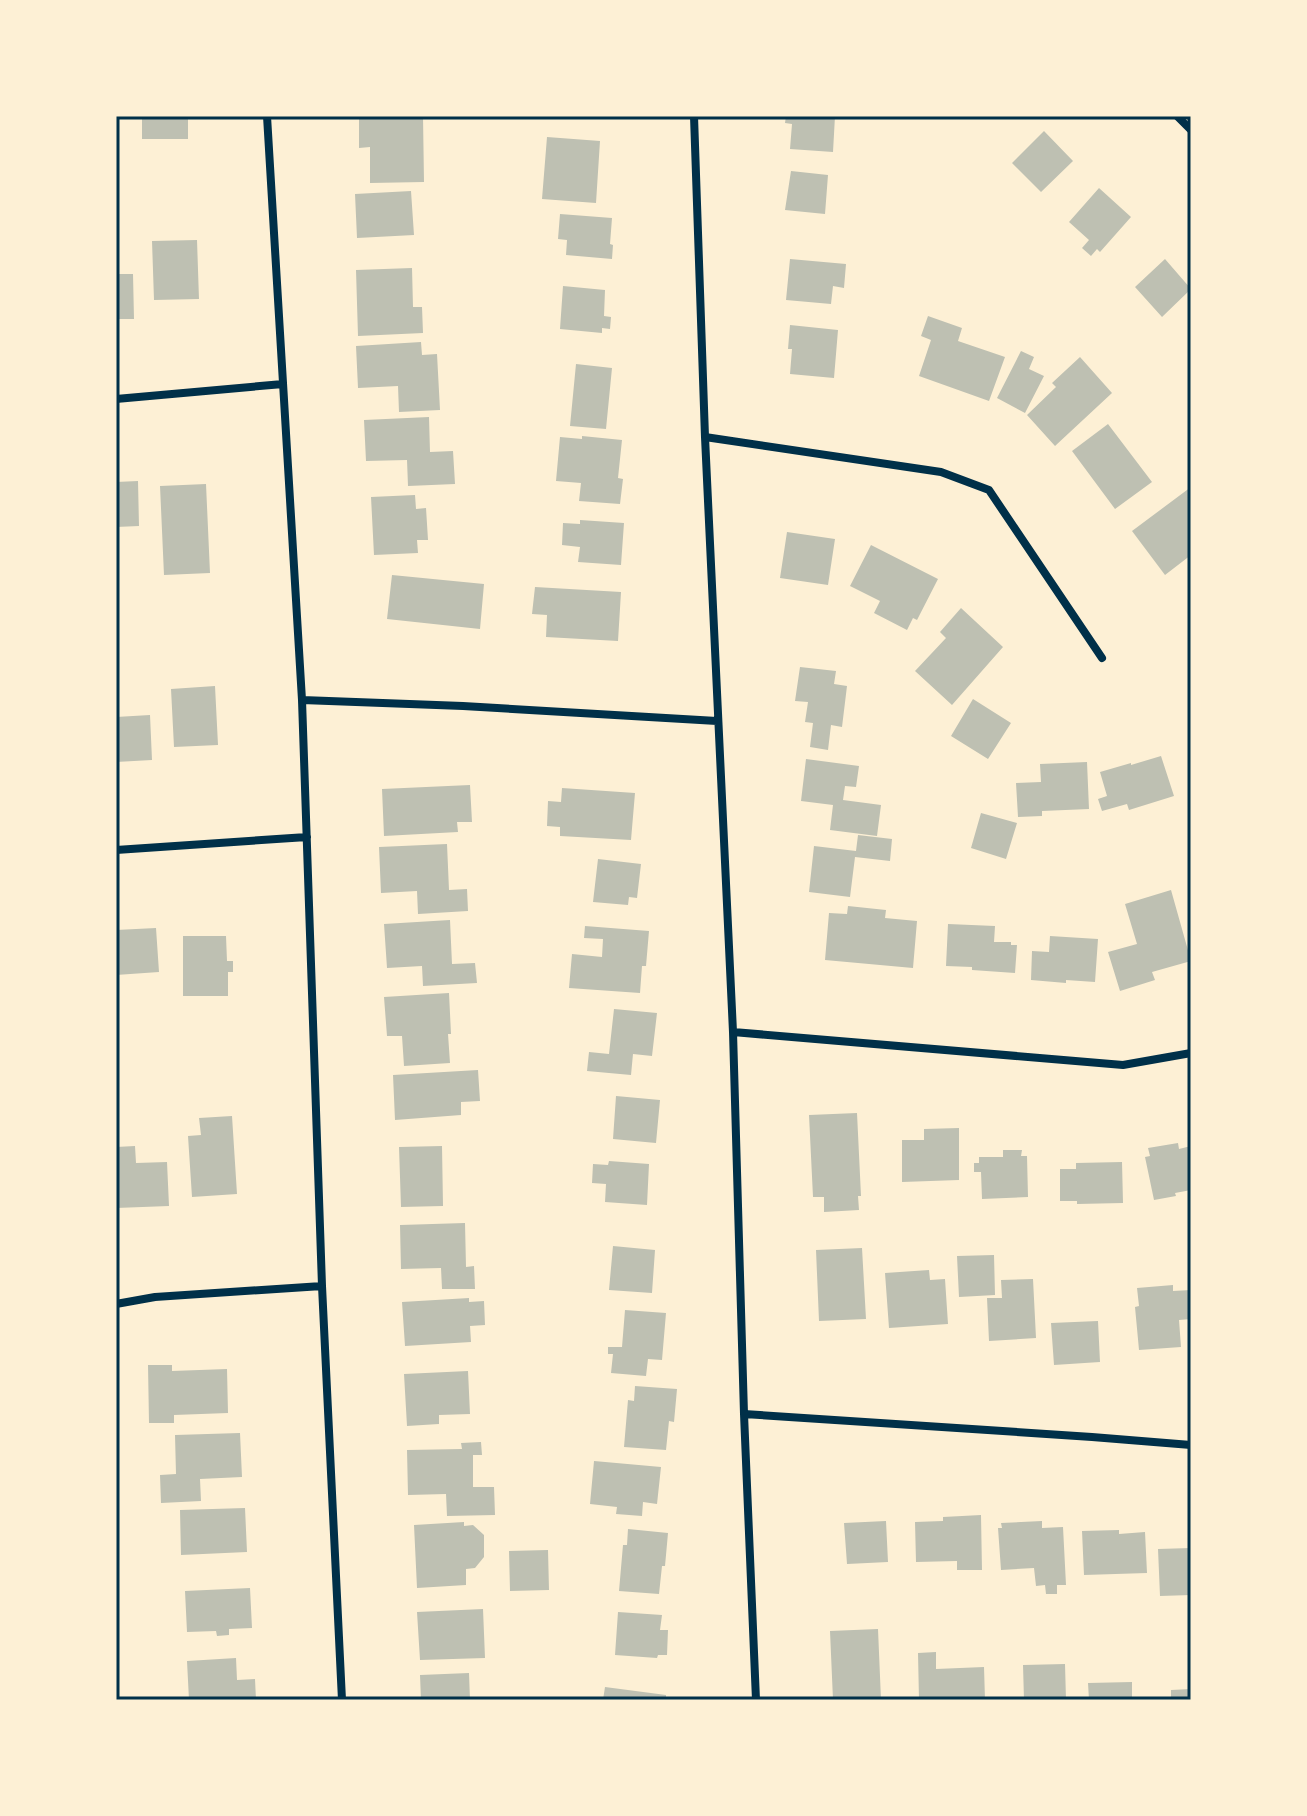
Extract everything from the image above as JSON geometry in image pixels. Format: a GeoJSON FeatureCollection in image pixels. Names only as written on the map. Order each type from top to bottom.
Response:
{"type":"FeatureCollection","features":[{"type":"Feature","properties":{"kind":"street"},"geometry":{"type":"LineString","coordinates":[[267,116],[302,700],[322,1286],[342,1700]]}},
{"type":"Feature","properties":{"kind":"street"},"geometry":{"type":"LineString","coordinates":[[694,116],[717,721],[733,1032],[756,1700]]}},
{"type":"Feature","properties":{"kind":"street"},"geometry":{"type":"LineString","coordinates":[[1177,116],[1191,130]]}},
{"type":"Feature","properties":{"kind":"street"},"geometry":{"type":"LineString","coordinates":[[116,399],[283,384]]}},
{"type":"Feature","properties":{"kind":"street"},"geometry":{"type":"LineString","coordinates":[[705,437],[941,472],[989,490],[1102,658]]}},
{"type":"Feature","properties":{"kind":"street"},"geometry":{"type":"LineString","coordinates":[[302,700],[717,721]]}},
{"type":"Feature","properties":{"kind":"street"},"geometry":{"type":"LineString","coordinates":[[116,850],[307,837]]}},
{"type":"Feature","properties":{"kind":"street"},"geometry":{"type":"LineString","coordinates":[[733,1032],[1123,1065],[1191,1053]]}},
{"type":"Feature","properties":{"kind":"street"},"geometry":{"type":"LineString","coordinates":[[116,1304],[155,1297],[322,1286]]}},
{"type":"Feature","properties":{"kind":"street"},"geometry":{"type":"LineString","coordinates":[[744,1414],[1191,1445]]}},
{"type":"Feature","properties":{"kind":"building"},"geometry":{"type":"Polygon","coordinates":[[[142,116],[188,116],[188,139],[142,139],[142,116]]]}},
{"type":"Feature","properties":{"kind":"building"},"geometry":{"type":"Polygon","coordinates":[[[359,116],[423,116],[424,182],[370,183],[370,147],[359,148],[359,116]]]}},
{"type":"Feature","properties":{"kind":"building"},"geometry":{"type":"Polygon","coordinates":[[[786,116],[835,116],[833,152],[790,149],[792,124],[785,123],[786,116]]]}},
{"type":"Feature","properties":{"kind":"building"},"geometry":{"type":"Polygon","coordinates":[[[1044,131],[1073,161],[1041,192],[1012,163],[1044,131]]]}},
{"type":"Feature","properties":{"kind":"building"},"geometry":{"type":"Polygon","coordinates":[[[547,137],[600,141],[596,203],[542,199],[547,137]]]}},
{"type":"Feature","properties":{"kind":"building"},"geometry":{"type":"Polygon","coordinates":[[[791,171],[828,175],[825,214],[785,210],[791,171]]]}},
{"type":"Feature","properties":{"kind":"building"},"geometry":{"type":"Polygon","coordinates":[[[1099,188],[1131,217],[1100,252],[1097,249],[1091,256],[1082,248],[1089,240],[1069,222],[1099,188]]]}},
{"type":"Feature","properties":{"kind":"building"},"geometry":{"type":"Polygon","coordinates":[[[411,191],[414,235],[357,238],[355,194],[411,191]]]}},
{"type":"Feature","properties":{"kind":"building"},"geometry":{"type":"Polygon","coordinates":[[[560,214],[612,218],[612,259],[566,255],[567,240],[558,239],[560,214]]]}},
{"type":"Feature","properties":{"kind":"building"},"geometry":{"type":"Polygon","coordinates":[[[197,240],[199,299],[154,300],[152,241],[197,240]]]}},
{"type":"Feature","properties":{"kind":"building"},"geometry":{"type":"Polygon","coordinates":[[[790,259],[846,264],[844,288],[833,286],[831,304],[786,300],[790,259]]]}},
{"type":"Feature","properties":{"kind":"building"},"geometry":{"type":"Polygon","coordinates":[[[1165,259],[1191,289],[1162,317],[1135,287],[1165,259]]]}},
{"type":"Feature","properties":{"kind":"building"},"geometry":{"type":"Polygon","coordinates":[[[412,268],[413,307],[422,307],[423,333],[358,336],[356,270],[412,268]]]}},
{"type":"Feature","properties":{"kind":"building"},"geometry":{"type":"Polygon","coordinates":[[[116,274],[133,274],[134,319],[116,319],[116,274]]]}},
{"type":"Feature","properties":{"kind":"building"},"geometry":{"type":"Polygon","coordinates":[[[563,286],[605,290],[604,316],[611,317],[610,329],[602,328],[602,333],[560,329],[563,286]]]}},
{"type":"Feature","properties":{"kind":"building"},"geometry":{"type":"Polygon","coordinates":[[[928,316],[962,328],[958,341],[1005,357],[989,401],[919,376],[931,340],[921,336],[928,316]]]}},
{"type":"Feature","properties":{"kind":"building"},"geometry":{"type":"Polygon","coordinates":[[[790,325],[838,330],[834,378],[790,374],[790,325]]]}},
{"type":"Feature","properties":{"kind":"building"},"geometry":{"type":"Polygon","coordinates":[[[421,342],[422,355],[437,354],[440,410],[399,412],[398,386],[358,388],[356,346],[421,342]]]}},
{"type":"Feature","properties":{"kind":"building"},"geometry":{"type":"Polygon","coordinates":[[[1021,351],[1034,357],[1029,369],[1044,376],[1025,413],[997,398],[1021,351]]]}},
{"type":"Feature","properties":{"kind":"building"},"geometry":{"type":"Polygon","coordinates":[[[1080,357],[1112,393],[1055,446],[1027,415],[1056,387],[1052,383],[1080,357]]]}},
{"type":"Feature","properties":{"kind":"building"},"geometry":{"type":"Polygon","coordinates":[[[576,364],[612,368],[606,429],[570,426],[576,364]]]}},
{"type":"Feature","properties":{"kind":"building"},"geometry":{"type":"Polygon","coordinates":[[[429,417],[430,452],[453,451],[455,484],[408,486],[407,460],[366,461],[364,420],[429,417]]]}},
{"type":"Feature","properties":{"kind":"building"},"geometry":{"type":"Polygon","coordinates":[[[1108,424],[1152,482],[1115,509],[1072,451],[1108,424]]]}},
{"type":"Feature","properties":{"kind":"building"},"geometry":{"type":"Polygon","coordinates":[[[582,436],[622,440],[618,478],[623,479],[620,504],[579,501],[581,483],[556,481],[560,437],[582,439],[582,436]]]}},
{"type":"Feature","properties":{"kind":"building"},"geometry":{"type":"Polygon","coordinates":[[[138,481],[139,526],[116,527],[116,482],[138,481]]]}},
{"type":"Feature","properties":{"kind":"building"},"geometry":{"type":"Polygon","coordinates":[[[206,484],[210,573],[164,575],[160,486],[206,484]]]}},
{"type":"Feature","properties":{"kind":"building"},"geometry":{"type":"Polygon","coordinates":[[[1191,487],[1191,555],[1165,575],[1132,531],[1191,487]]]}},
{"type":"Feature","properties":{"kind":"building"},"geometry":{"type":"Polygon","coordinates":[[[415,495],[416,509],[426,508],[428,540],[417,540],[418,553],[374,555],[371,497],[415,495]]]}},
{"type":"Feature","properties":{"kind":"building"},"geometry":{"type":"Polygon","coordinates":[[[580,520],[624,523],[621,565],[578,562],[580,547],[562,545],[563,523],[580,524],[580,520]]]}},
{"type":"Feature","properties":{"kind":"building"},"geometry":{"type":"Polygon","coordinates":[[[787,532],[835,539],[828,585],[780,578],[787,532]]]}},
{"type":"Feature","properties":{"kind":"building"},"geometry":{"type":"Polygon","coordinates":[[[871,545],[938,579],[917,620],[913,618],[907,630],[874,613],[880,601],[850,586],[871,545]]]}},
{"type":"Feature","properties":{"kind":"building"},"geometry":{"type":"Polygon","coordinates":[[[392,575],[484,584],[480,629],[387,619],[392,575]]]}},
{"type":"Feature","properties":{"kind":"building"},"geometry":{"type":"Polygon","coordinates":[[[535,587],[621,592],[618,641],[546,637],[547,615],[532,614],[535,587]]]}},
{"type":"Feature","properties":{"kind":"building"},"geometry":{"type":"Polygon","coordinates":[[[961,608],[1003,647],[952,705],[915,671],[946,638],[940,632],[961,608]]]}},
{"type":"Feature","properties":{"kind":"building"},"geometry":{"type":"Polygon","coordinates":[[[800,667],[836,671],[834,684],[847,686],[842,727],[831,725],[828,750],[810,747],[813,723],[805,722],[808,702],[795,701],[800,667]]]}},
{"type":"Feature","properties":{"kind":"building"},"geometry":{"type":"Polygon","coordinates":[[[215,686],[218,745],[174,747],[171,689],[215,686]]]}},
{"type":"Feature","properties":{"kind":"building"},"geometry":{"type":"Polygon","coordinates":[[[973,699],[1011,723],[988,759],[951,736],[973,699]]]}},
{"type":"Feature","properties":{"kind":"building"},"geometry":{"type":"Polygon","coordinates":[[[150,715],[152,760],[116,762],[116,717],[150,715]]]}},
{"type":"Feature","properties":{"kind":"building"},"geometry":{"type":"Polygon","coordinates":[[[1161,756],[1174,796],[1129,810],[1127,804],[1102,811],[1098,799],[1107,796],[1100,772],[1161,756]]]}},
{"type":"Feature","properties":{"kind":"building"},"geometry":{"type":"Polygon","coordinates":[[[806,759],[859,766],[856,787],[845,786],[843,800],[881,805],[877,836],[830,830],[833,805],[801,801],[806,759]]]}},
{"type":"Feature","properties":{"kind":"building"},"geometry":{"type":"Polygon","coordinates":[[[1087,762],[1089,809],[1042,811],[1042,816],[1018,817],[1016,783],[1041,782],[1040,764],[1087,762]]]}},
{"type":"Feature","properties":{"kind":"building"},"geometry":{"type":"Polygon","coordinates":[[[470,785],[472,822],[457,822],[458,832],[384,836],[382,789],[470,785]]]}},
{"type":"Feature","properties":{"kind":"building"},"geometry":{"type":"Polygon","coordinates":[[[562,788],[635,793],[631,840],[560,836],[560,827],[547,826],[548,801],[561,802],[562,788]]]}},
{"type":"Feature","properties":{"kind":"building"},"geometry":{"type":"Polygon","coordinates":[[[981,813],[1017,823],[1006,859],[971,848],[981,813]]]}},
{"type":"Feature","properties":{"kind":"building"},"geometry":{"type":"Polygon","coordinates":[[[858,835],[892,839],[890,861],[855,857],[850,897],[809,892],[814,846],[856,851],[858,835]]]}},
{"type":"Feature","properties":{"kind":"building"},"geometry":{"type":"Polygon","coordinates":[[[447,844],[449,890],[467,889],[468,911],[418,914],[417,891],[381,893],[379,847],[447,844]]]}},
{"type":"Feature","properties":{"kind":"building"},"geometry":{"type":"Polygon","coordinates":[[[598,859],[641,864],[637,898],[629,897],[628,905],[593,902],[598,859]]]}},
{"type":"Feature","properties":{"kind":"building"},"geometry":{"type":"Polygon","coordinates":[[[1171,890],[1191,961],[1152,972],[1155,980],[1120,991],[1108,952],[1137,944],[1125,904],[1171,890]]]}},
{"type":"Feature","properties":{"kind":"building"},"geometry":{"type":"Polygon","coordinates":[[[848,906],[886,910],[885,918],[917,921],[913,968],[825,960],[829,913],[847,914],[848,906]]]}},
{"type":"Feature","properties":{"kind":"building"},"geometry":{"type":"Polygon","coordinates":[[[450,920],[452,964],[475,963],[477,983],[423,986],[422,966],[387,968],[384,924],[450,920]]]}},
{"type":"Feature","properties":{"kind":"building"},"geometry":{"type":"Polygon","coordinates":[[[948,924],[995,926],[994,942],[1017,945],[1015,973],[946,966],[948,924]]]}},
{"type":"Feature","properties":{"kind":"building"},"geometry":{"type":"Polygon","coordinates":[[[585,926],[649,931],[640,993],[569,988],[572,954],[602,957],[603,939],[584,938],[585,926]]]}},
{"type":"Feature","properties":{"kind":"building"},"geometry":{"type":"Polygon","coordinates":[[[156,928],[159,972],[116,975],[116,930],[156,928]]]}},
{"type":"Feature","properties":{"kind":"building"},"geometry":{"type":"Polygon","coordinates":[[[183,936],[226,936],[227,961],[233,961],[233,972],[228,972],[228,996],[183,996],[183,936]]]}},
{"type":"Feature","properties":{"kind":"building"},"geometry":{"type":"Polygon","coordinates":[[[1050,936],[1098,939],[1095,982],[1031,980],[1032,951],[1049,952],[1050,936]]]}},
{"type":"Feature","properties":{"kind":"building"},"geometry":{"type":"Polygon","coordinates":[[[449,993],[450,1063],[404,1066],[402,1036],[387,1036],[384,997],[449,993]]]}},
{"type":"Feature","properties":{"kind":"building"},"geometry":{"type":"Polygon","coordinates":[[[614,1009],[657,1013],[652,1056],[633,1054],[631,1075],[587,1071],[589,1052],[609,1054],[614,1009]]]}},
{"type":"Feature","properties":{"kind":"building"},"geometry":{"type":"Polygon","coordinates":[[[478,1070],[480,1101],[461,1102],[461,1115],[395,1120],[393,1075],[478,1070]]]}},
{"type":"Feature","properties":{"kind":"building"},"geometry":{"type":"Polygon","coordinates":[[[616,1096],[660,1100],[656,1143],[613,1139],[616,1096]]]}},
{"type":"Feature","properties":{"kind":"building"},"geometry":{"type":"Polygon","coordinates":[[[857,1113],[859,1210],[824,1212],[824,1197],[813,1197],[809,1115],[857,1113]]]}},
{"type":"Feature","properties":{"kind":"building"},"geometry":{"type":"Polygon","coordinates":[[[232,1116],[237,1194],[192,1197],[188,1136],[201,1135],[199,1118],[232,1116]]]}},
{"type":"Feature","properties":{"kind":"building"},"geometry":{"type":"Polygon","coordinates":[[[959,1128],[959,1180],[902,1182],[902,1140],[924,1140],[924,1129],[959,1128]]]}},
{"type":"Feature","properties":{"kind":"building"},"geometry":{"type":"Polygon","coordinates":[[[1178,1143],[1179,1149],[1191,1146],[1191,1190],[1154,1200],[1145,1157],[1150,1156],[1148,1148],[1178,1143]]]}},
{"type":"Feature","properties":{"kind":"building"},"geometry":{"type":"Polygon","coordinates":[[[135,1146],[136,1163],[167,1162],[169,1206],[116,1208],[116,1147],[135,1146]]]}},
{"type":"Feature","properties":{"kind":"building"},"geometry":{"type":"Polygon","coordinates":[[[442,1146],[443,1206],[401,1207],[399,1147],[442,1146]]]}},
{"type":"Feature","properties":{"kind":"building"},"geometry":{"type":"Polygon","coordinates":[[[1003,1150],[1022,1150],[1021,1156],[1027,1156],[1028,1197],[982,1199],[981,1172],[974,1172],[974,1163],[979,1163],[979,1157],[1003,1157],[1003,1150]]]}},
{"type":"Feature","properties":{"kind":"building"},"geometry":{"type":"Polygon","coordinates":[[[609,1161],[649,1164],[647,1205],[605,1202],[606,1184],[592,1183],[593,1164],[608,1165],[609,1161]]]}},
{"type":"Feature","properties":{"kind":"building"},"geometry":{"type":"Polygon","coordinates":[[[1122,1162],[1123,1203],[1077,1204],[1077,1201],[1060,1201],[1060,1169],[1076,1169],[1076,1163],[1122,1162]]]}},
{"type":"Feature","properties":{"kind":"building"},"geometry":{"type":"Polygon","coordinates":[[[465,1223],[466,1267],[474,1266],[475,1289],[442,1289],[441,1268],[401,1269],[400,1225],[465,1223]]]}},
{"type":"Feature","properties":{"kind":"building"},"geometry":{"type":"Polygon","coordinates":[[[613,1246],[655,1250],[652,1293],[609,1290],[613,1246]]]}},
{"type":"Feature","properties":{"kind":"building"},"geometry":{"type":"Polygon","coordinates":[[[862,1248],[866,1319],[819,1321],[816,1250],[862,1248]]]}},
{"type":"Feature","properties":{"kind":"building"},"geometry":{"type":"Polygon","coordinates":[[[994,1255],[995,1295],[959,1297],[957,1256],[994,1255]]]}},
{"type":"Feature","properties":{"kind":"building"},"geometry":{"type":"Polygon","coordinates":[[[929,1270],[930,1280],[945,1279],[948,1324],[889,1328],[885,1273],[929,1270]]]}},
{"type":"Feature","properties":{"kind":"building"},"geometry":{"type":"Polygon","coordinates":[[[1033,1279],[1036,1338],[989,1341],[987,1298],[1002,1298],[1001,1280],[1033,1279]]]}},
{"type":"Feature","properties":{"kind":"building"},"geometry":{"type":"Polygon","coordinates":[[[1173,1285],[1173,1291],[1191,1290],[1191,1319],[1179,1320],[1181,1347],[1139,1350],[1135,1307],[1139,1306],[1137,1288],[1173,1285]]]}},
{"type":"Feature","properties":{"kind":"building"},"geometry":{"type":"Polygon","coordinates":[[[469,1298],[469,1302],[484,1301],[485,1325],[470,1326],[471,1342],[405,1346],[402,1302],[469,1298]]]}},
{"type":"Feature","properties":{"kind":"building"},"geometry":{"type":"Polygon","coordinates":[[[625,1310],[666,1313],[662,1360],[648,1359],[646,1376],[611,1373],[613,1354],[608,1354],[608,1347],[622,1347],[625,1310]]]}},
{"type":"Feature","properties":{"kind":"building"},"geometry":{"type":"Polygon","coordinates":[[[1098,1321],[1100,1362],[1054,1365],[1051,1323],[1098,1321]]]}},
{"type":"Feature","properties":{"kind":"building"},"geometry":{"type":"Polygon","coordinates":[[[148,1365],[172,1365],[172,1371],[227,1369],[228,1413],[174,1415],[174,1423],[149,1423],[148,1365]]]}},
{"type":"Feature","properties":{"kind":"building"},"geometry":{"type":"Polygon","coordinates":[[[468,1371],[470,1414],[439,1415],[439,1424],[407,1426],[404,1374],[468,1371]]]}},
{"type":"Feature","properties":{"kind":"building"},"geometry":{"type":"Polygon","coordinates":[[[635,1386],[677,1389],[674,1422],[669,1421],[666,1450],[624,1447],[628,1400],[634,1401],[635,1386]]]}},
{"type":"Feature","properties":{"kind":"building"},"geometry":{"type":"Polygon","coordinates":[[[240,1433],[242,1477],[200,1479],[201,1501],[161,1503],[160,1475],[176,1474],[175,1435],[240,1433]]]}},
{"type":"Feature","properties":{"kind":"building"},"geometry":{"type":"Polygon","coordinates":[[[481,1442],[482,1455],[473,1455],[473,1487],[494,1487],[495,1515],[447,1516],[446,1494],[408,1495],[407,1450],[462,1449],[461,1443],[481,1442]]]}},
{"type":"Feature","properties":{"kind":"building"},"geometry":{"type":"Polygon","coordinates":[[[594,1461],[661,1467],[657,1504],[643,1502],[642,1516],[616,1514],[617,1507],[590,1504],[594,1461]]]}},
{"type":"Feature","properties":{"kind":"building"},"geometry":{"type":"Polygon","coordinates":[[[245,1508],[247,1552],[181,1555],[180,1510],[245,1508]]]}},
{"type":"Feature","properties":{"kind":"building"},"geometry":{"type":"Polygon","coordinates":[[[981,1515],[982,1570],[957,1570],[957,1561],[916,1562],[915,1522],[981,1515]]]}},
{"type":"Feature","properties":{"kind":"building"},"geometry":{"type":"Polygon","coordinates":[[[886,1521],[888,1562],[847,1564],[844,1523],[886,1521]]]}},
{"type":"Feature","properties":{"kind":"building"},"geometry":{"type":"Polygon","coordinates":[[[1042,1521],[1042,1528],[1063,1527],[1066,1585],[1057,1585],[1057,1594],[1046,1594],[1045,1585],[1036,1586],[1034,1568],[1001,1570],[998,1528],[1002,1528],[1001,1523],[1042,1521]]]}},
{"type":"Feature","properties":{"kind":"building"},"geometry":{"type":"Polygon","coordinates":[[[464,1522],[464,1526],[473,1525],[484,1535],[484,1557],[475,1568],[466,1569],[466,1585],[417,1588],[414,1525],[464,1522]]]}},
{"type":"Feature","properties":{"kind":"building"},"geometry":{"type":"Polygon","coordinates":[[[628,1529],[668,1533],[659,1594],[619,1591],[623,1545],[627,1545],[628,1529]]]}},
{"type":"Feature","properties":{"kind":"building"},"geometry":{"type":"Polygon","coordinates":[[[1119,1530],[1119,1534],[1145,1532],[1147,1573],[1084,1575],[1082,1531],[1119,1530]]]}},
{"type":"Feature","properties":{"kind":"building"},"geometry":{"type":"Polygon","coordinates":[[[1191,1548],[1191,1595],[1160,1596],[1158,1549],[1191,1548]]]}},
{"type":"Feature","properties":{"kind":"building"},"geometry":{"type":"Polygon","coordinates":[[[548,1550],[549,1590],[510,1591],[509,1551],[548,1550]]]}},
{"type":"Feature","properties":{"kind":"building"},"geometry":{"type":"Polygon","coordinates":[[[250,1588],[252,1628],[229,1629],[229,1635],[217,1636],[216,1631],[187,1632],[185,1591],[250,1588]]]}},
{"type":"Feature","properties":{"kind":"building"},"geometry":{"type":"Polygon","coordinates":[[[483,1609],[485,1658],[420,1660],[417,1612],[483,1609]]]}},
{"type":"Feature","properties":{"kind":"building"},"geometry":{"type":"Polygon","coordinates":[[[618,1612],[662,1615],[660,1630],[668,1630],[667,1655],[658,1655],[657,1658],[615,1655],[618,1612]]]}},
{"type":"Feature","properties":{"kind":"building"},"geometry":{"type":"Polygon","coordinates":[[[878,1629],[881,1700],[833,1700],[830,1631],[878,1629]]]}},
{"type":"Feature","properties":{"kind":"building"},"geometry":{"type":"Polygon","coordinates":[[[936,1652],[936,1669],[984,1667],[985,1700],[919,1700],[918,1653],[936,1652]]]}},
{"type":"Feature","properties":{"kind":"building"},"geometry":{"type":"Polygon","coordinates":[[[236,1658],[237,1680],[255,1679],[256,1700],[189,1700],[187,1661],[236,1658]]]}},
{"type":"Feature","properties":{"kind":"building"},"geometry":{"type":"Polygon","coordinates":[[[1065,1664],[1066,1700],[1024,1700],[1023,1665],[1065,1664]]]}},
{"type":"Feature","properties":{"kind":"building"},"geometry":{"type":"Polygon","coordinates":[[[469,1673],[470,1700],[421,1700],[420,1675],[469,1673]]]}},
{"type":"Feature","properties":{"kind":"building"},"geometry":{"type":"Polygon","coordinates":[[[1132,1682],[1132,1700],[1089,1700],[1088,1683],[1132,1682]]]}},
{"type":"Feature","properties":{"kind":"building"},"geometry":{"type":"Polygon","coordinates":[[[605,1687],[666,1695],[666,1700],[603,1700],[605,1687]]]}},
{"type":"Feature","properties":{"kind":"building"},"geometry":{"type":"Polygon","coordinates":[[[1191,1689],[1191,1700],[1171,1700],[1171,1690],[1191,1689]]]}}]}
